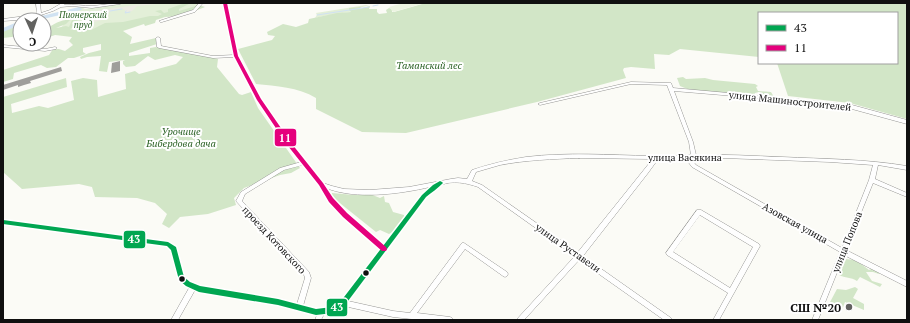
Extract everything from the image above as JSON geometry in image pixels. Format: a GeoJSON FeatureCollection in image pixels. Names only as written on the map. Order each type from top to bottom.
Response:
{"type":"FeatureCollection","features":[{"type":"Feature","properties":{"kind":"street"},"geometry":{"type":"LineString","coordinates":[[44,12],[62,4],[92,8],[120,3]]}},
{"type":"Feature","properties":{"kind":"street"},"geometry":{"type":"LineString","coordinates":[[161,21],[194,12],[201,3]]}},
{"type":"Feature","properties":{"kind":"street"},"geometry":{"type":"LineString","coordinates":[[225,3],[236,56],[259,99],[331,200],[344,215],[384,249]]}},
{"type":"Feature","properties":{"kind":"street"},"geometry":{"type":"LineString","coordinates":[[158,38],[159,47],[213,57],[236,56]]}},
{"type":"Feature","properties":{"kind":"street"},"geometry":{"type":"LineString","coordinates":[[3,46],[45,50],[55,48]]}},
{"type":"Feature","properties":{"kind":"street","name":"улица Машиностроителей"},"geometry":{"type":"LineString","coordinates":[[540,104],[631,83],[852,107],[907,122]]}},
{"type":"Feature","properties":{"kind":"street"},"geometry":{"type":"LineString","coordinates":[[670,87],[691,142],[694,156]]}},
{"type":"Feature","properties":{"kind":"street","name":"улица Васякина"},"geometry":{"type":"LineString","coordinates":[[467,180],[474,171],[513,160],[591,156],[694,156],[876,163],[907,168]]}},
{"type":"Feature","properties":{"kind":"street"},"geometry":{"type":"LineString","coordinates":[[520,320],[579,256],[646,172],[654,161],[652,156]]}},
{"type":"Feature","properties":{"kind":"street","name":"Азовская улица"},"geometry":{"type":"LineString","coordinates":[[687,157],[694,166],[844,252],[907,284]]}},
{"type":"Feature","properties":{"kind":"street","name":"проезд Котовского"},"geometry":{"type":"LineString","coordinates":[[299,308],[308,278],[307,274],[239,201],[243,193],[277,171],[286,167],[304,163]]}},
{"type":"Feature","properties":{"kind":"street","name":"улица Попова"},"geometry":{"type":"LineString","coordinates":[[814,320],[844,252],[872,180],[876,163]]}},
{"type":"Feature","properties":{"kind":"street"},"geometry":{"type":"LineString","coordinates":[[321,184],[338,190],[356,192],[418,187],[440,182],[467,180]]}},
{"type":"Feature","properties":{"kind":"street","name":"улица Руставели"},"geometry":{"type":"LineString","coordinates":[[467,180],[480,186],[669,320]]}},
{"type":"Feature","properties":{"kind":"street"},"geometry":{"type":"LineString","coordinates":[[872,180],[907,195]]}},
{"type":"Feature","properties":{"kind":"street"},"geometry":{"type":"LineString","coordinates":[[3,222],[168,244],[174,249],[182,278],[193,287],[207,291],[263,300],[322,312],[334,310],[343,303],[427,193],[440,182]]}},
{"type":"Feature","properties":{"kind":"street"},"geometry":{"type":"LineString","coordinates":[[716,320],[730,292],[757,246],[699,212],[669,253],[730,292]]}},
{"type":"Feature","properties":{"kind":"street"},"geometry":{"type":"LineString","coordinates":[[411,316],[464,245],[505,274]]}},
{"type":"Feature","properties":{"kind":"street"},"geometry":{"type":"LineString","coordinates":[[174,320],[193,287]]}},
{"type":"Feature","properties":{"kind":"street"},"geometry":{"type":"LineString","coordinates":[[343,303],[372,310],[450,320]]}},
{"type":"Feature","properties":{"kind":"street"},"geometry":{"type":"LineString","coordinates":[[318,320],[322,312]]}},
{"type":"Feature","properties":{"kind":"green space","name":"Пионерский пруд"},"geometry":{"type":"Polygon","coordinates":[[[125,3],[197,3],[198,8],[88,32],[59,30],[79,6],[85,9],[125,3]]]}},
{"type":"Feature","properties":{"kind":"green space","name":"Урочище Бибердова дача"},"geometry":{"type":"Polygon","coordinates":[[[185,3],[189,4],[179,9],[179,11],[199,5],[205,7],[182,16],[165,17],[156,20],[155,23],[145,26],[144,24],[123,31],[132,37],[130,44],[156,38],[157,44],[129,53],[129,56],[150,53],[150,48],[156,47],[218,59],[217,67],[239,94],[242,95],[251,92],[258,108],[300,168],[291,173],[280,175],[244,188],[234,198],[236,205],[208,214],[180,217],[169,228],[162,224],[167,214],[155,203],[137,198],[95,197],[92,187],[79,184],[22,189],[3,172],[3,97],[66,78],[67,87],[11,104],[12,113],[39,106],[48,108],[74,100],[71,81],[83,78],[97,80],[98,97],[126,89],[125,74],[135,71],[139,74],[176,64],[183,57],[175,55],[155,60],[148,56],[135,66],[126,67],[123,64],[123,61],[125,60],[109,62],[107,72],[99,71],[101,56],[81,59],[80,57],[101,50],[101,44],[83,48],[83,52],[86,54],[74,58],[68,58],[56,67],[47,68],[41,65],[14,73],[13,79],[3,82],[3,70],[49,55],[53,49],[65,51],[73,45],[69,41],[72,37],[55,35],[52,36],[52,25],[58,22],[70,20],[66,24],[56,28],[66,26],[69,27],[72,20],[76,19],[78,21],[75,26],[70,29],[71,30],[88,28],[91,30],[105,23],[123,22],[150,16],[158,16],[162,14],[155,11],[161,10],[164,13],[168,12],[168,9],[185,3]]]}},
{"type":"Feature","properties":{"kind":"green space"},"geometry":{"type":"Polygon","coordinates":[[[403,3],[421,4],[393,12],[389,7],[403,3]]]}},
{"type":"Feature","properties":{"kind":"green space","name":"Таманский лес"},"geometry":{"type":"Polygon","coordinates":[[[907,3],[907,119],[850,103],[788,96],[777,64],[898,64],[898,12],[758,12],[758,57],[680,49],[669,55],[654,54],[655,69],[631,67],[624,68],[623,70],[626,78],[537,102],[406,133],[362,132],[316,109],[316,98],[309,94],[287,88],[256,84],[238,49],[272,40],[275,36],[268,35],[267,32],[283,24],[296,27],[308,23],[309,19],[337,13],[351,12],[349,8],[361,7],[359,9],[370,6],[369,9],[377,9],[379,14],[387,13],[386,10],[389,8],[392,9],[392,12],[394,12],[422,4],[907,3]]]}},
{"type":"Feature","properties":{"kind":"green space"},"geometry":{"type":"Polygon","coordinates":[[[366,5],[369,6],[315,18],[317,15],[316,13],[366,5]]]}},
{"type":"Feature","properties":{"kind":"green space"},"geometry":{"type":"Polygon","coordinates":[[[12,26],[12,37],[3,38],[3,29],[12,26]]]}},
{"type":"Feature","properties":{"kind":"green space"},"geometry":{"type":"Polygon","coordinates":[[[683,77],[686,79],[705,78],[755,84],[758,86],[756,87],[758,91],[771,92],[774,97],[764,96],[759,92],[755,93],[754,96],[690,90],[680,86],[677,78],[683,77]]]}},
{"type":"Feature","properties":{"kind":"green space"},"geometry":{"type":"Polygon","coordinates":[[[332,193],[354,195],[370,194],[380,198],[384,196],[385,202],[389,203],[393,212],[404,215],[404,217],[394,231],[389,234],[380,230],[376,232],[331,196],[332,193]]]}},
{"type":"Feature","properties":{"kind":"green space"},"geometry":{"type":"Polygon","coordinates":[[[844,259],[856,260],[869,270],[872,266],[888,273],[890,279],[880,271],[879,274],[866,272],[872,281],[882,284],[880,287],[860,277],[857,281],[839,275],[838,270],[844,259]]]}},
{"type":"Feature","properties":{"kind":"green space"},"geometry":{"type":"Polygon","coordinates":[[[855,287],[858,289],[853,298],[864,304],[864,310],[845,302],[842,310],[836,311],[829,304],[837,289],[846,290],[855,287]]]}},
{"type":"Feature","properties":{"kind":"shaded area"},"geometry":{"type":"Polygon","coordinates":[[[150,3],[167,3],[137,6],[132,11],[125,13],[125,10],[123,9],[116,9],[107,13],[109,18],[91,23],[91,21],[77,23],[93,19],[78,20],[81,18],[81,13],[150,3]]]}},
{"type":"Feature","properties":{"kind":"building"},"geometry":{"type":"Polygon","coordinates":[[[120,61],[120,71],[111,73],[112,63],[120,61]]]}},
{"type":"Feature","properties":{"kind":"building"},"geometry":{"type":"Polygon","coordinates":[[[61,67],[62,71],[30,81],[31,83],[18,87],[18,85],[3,90],[3,85],[61,67]]]}},
{"type":"Feature","properties":{"kind":"waterway"},"geometry":{"type":"LineString","coordinates":[[373,6],[378,5]]}},
{"type":"Feature","properties":{"kind":"waterway"},"geometry":{"type":"LineString","coordinates":[[317,15],[369,7]]}},
{"type":"Feature","properties":{"kind":"waterway"},"geometry":{"type":"LineString","coordinates":[[52,15],[79,9]]}},
{"type":"Feature","properties":{"kind":"waterway"},"geometry":{"type":"LineString","coordinates":[[110,11],[122,9]]}},
{"type":"Feature","properties":{"kind":"waterway"},"geometry":{"type":"LineString","coordinates":[[102,11],[106,10]]}},
{"type":"Feature","properties":{"kind":"waterway"},"geometry":{"type":"LineString","coordinates":[[126,11],[125,13],[130,12]]}},
{"type":"Feature","properties":{"kind":"waterway"},"geometry":{"type":"LineString","coordinates":[[82,17],[84,14],[91,13]]}},
{"type":"Feature","properties":{"kind":"waterway"},"geometry":{"type":"LineString","coordinates":[[92,15],[95,13],[93,15]]}},
{"type":"Feature","properties":{"kind":"waterway"},"geometry":{"type":"LineString","coordinates":[[85,18],[91,15]]}},
{"type":"Feature","properties":{"kind":"waterway"},"geometry":{"type":"LineString","coordinates":[[3,30],[12,26]]}},
{"type":"Feature","properties":{"kind":"transit line","name":"11"},"geometry":{"type":"LineString","coordinates":[[225,3],[236,56],[259,99],[290,145],[321,184],[331,200],[345,215],[384,249]]}},
{"type":"Feature","properties":{"kind":"transit line","name":"43"},"geometry":{"type":"LineString","coordinates":[[3,222],[168,244],[174,249],[181,278],[188,284],[199,289],[278,302],[316,312],[333,310],[343,303],[424,196],[440,183]]}},
{"type":"Feature","properties":{"kind":"place","name":"СШ №20"},"geometry":{"type":"Point","coordinates":[849,307]}}]}
